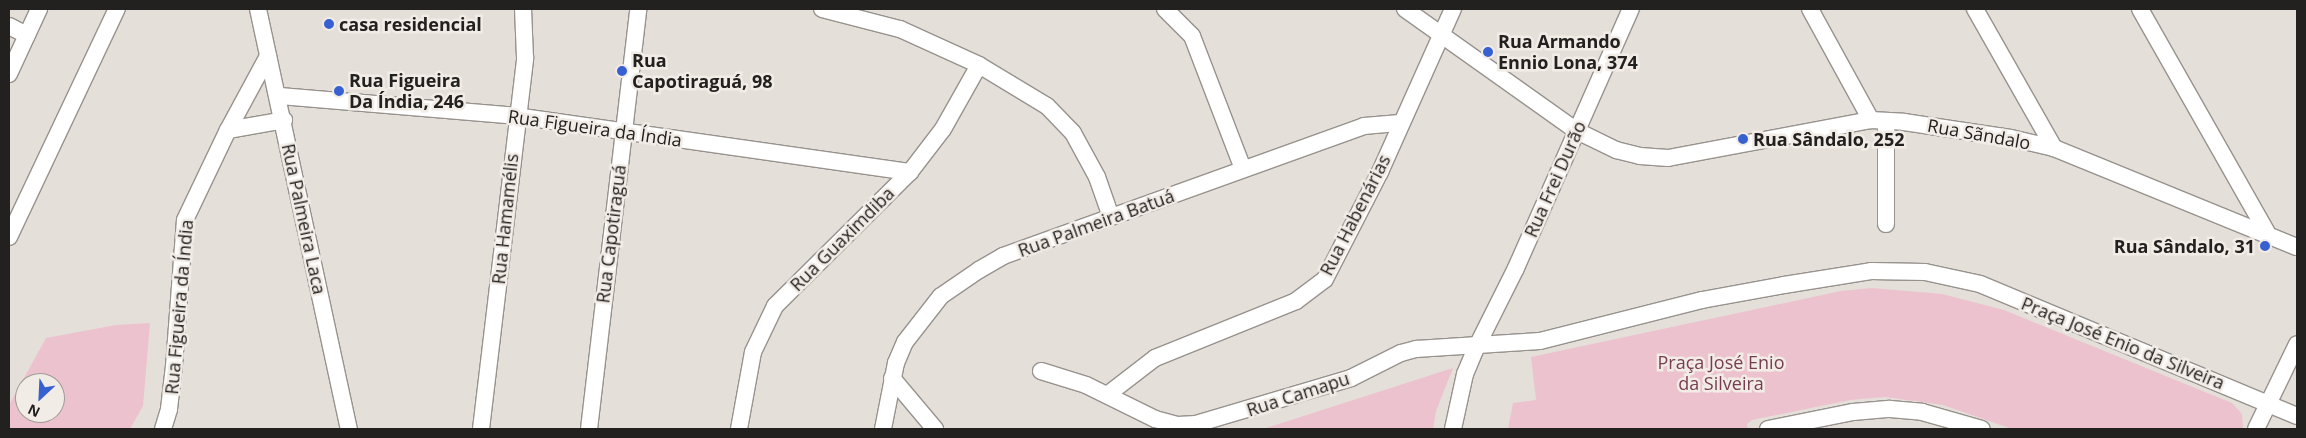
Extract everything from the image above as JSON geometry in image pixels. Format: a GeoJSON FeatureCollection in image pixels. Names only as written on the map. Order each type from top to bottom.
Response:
{"type":"FeatureCollection","features":[{"type":"Feature","properties":{"kind":"street"},"geometry":{"type":"LineString","coordinates":[[9,74],[39,9]]}},
{"type":"Feature","properties":{"kind":"street"},"geometry":{"type":"LineString","coordinates":[[9,237],[117,9]]}},
{"type":"Feature","properties":{"kind":"street","name":"Rua Palmeira Laca"},"geometry":{"type":"LineString","coordinates":[[258,9],[279,96],[350,429]]}},
{"type":"Feature","properties":{"kind":"street","name":"Rua Hamamélis"},"geometry":{"type":"LineString","coordinates":[[482,429],[516,116],[525,58],[523,9]]}},
{"type":"Feature","properties":{"kind":"street","name":"Rua Capotiraguá"},"geometry":{"type":"LineString","coordinates":[[589,429],[638,9]]}},
{"type":"Feature","properties":{"kind":"street"},"geometry":{"type":"LineString","coordinates":[[822,9],[900,29],[980,65],[1048,106],[1073,133],[1097,177],[1111,217]]}},
{"type":"Feature","properties":{"kind":"street"},"geometry":{"type":"LineString","coordinates":[[1165,9],[1192,36],[1243,169]]}},
{"type":"Feature","properties":{"kind":"street","name":"Rua Sãndalo"},"geometry":{"type":"LineString","coordinates":[[1405,9],[1575,130],[1616,150],[1640,156],[1668,158],[1878,120],[1994,135],[2054,148],[2267,233],[2297,247]]}},
{"type":"Feature","properties":{"kind":"street","name":"Rua Habenárias"},"geometry":{"type":"LineString","coordinates":[[1107,394],[1155,358],[1296,302],[1325,279],[1380,172],[1400,123],[1452,9]]}},
{"type":"Feature","properties":{"kind":"street","name":"Rua Frei Durão"},"geometry":{"type":"LineString","coordinates":[[1476,348],[1516,268],[1575,130],[1631,9]]}},
{"type":"Feature","properties":{"kind":"street"},"geometry":{"type":"LineString","coordinates":[[1810,9],[1878,120],[1886,224]]}},
{"type":"Feature","properties":{"kind":"street"},"geometry":{"type":"LineString","coordinates":[[1975,9],[2054,148]]}},
{"type":"Feature","properties":{"kind":"street"},"geometry":{"type":"LineString","coordinates":[[2140,9],[2267,233]]}},
{"type":"Feature","properties":{"kind":"street"},"geometry":{"type":"LineString","coordinates":[[9,26],[27,35]]}},
{"type":"Feature","properties":{"kind":"street","name":"Rua Figueira da Índia"},"geometry":{"type":"LineString","coordinates":[[163,429],[170,409],[185,220],[200,183],[268,56]]}},
{"type":"Feature","properties":{"kind":"street","name":"Rua Guaximdiba"},"geometry":{"type":"LineString","coordinates":[[739,429],[753,352],[775,306],[910,172],[943,129],[980,65]]}},
{"type":"Feature","properties":{"kind":"street","name":"Rua Figueira da Índia"},"geometry":{"type":"LineString","coordinates":[[279,96],[516,116],[910,172]]}},
{"type":"Feature","properties":{"kind":"street"},"geometry":{"type":"LineString","coordinates":[[228,130],[284,120]]}},
{"type":"Feature","properties":{"kind":"street","name":"Rua Palmeira Batuá"},"geometry":{"type":"LineString","coordinates":[[883,429],[892,378],[905,342],[940,296],[1003,256],[1364,126],[1400,123]]}},
{"type":"Feature","properties":{"kind":"street","name":"Praça José Enio da Silveira"},"geometry":{"type":"LineString","coordinates":[[1476,348],[1540,341],[1702,300],[1784,285],[1871,271],[1925,272],[1980,284],[2297,416]]}},
{"type":"Feature","properties":{"kind":"street"},"geometry":{"type":"LineString","coordinates":[[2256,429],[2297,344]]}},
{"type":"Feature","properties":{"kind":"street"},"geometry":{"type":"LineString","coordinates":[[1453,429],[1465,374],[1476,348]]}},
{"type":"Feature","properties":{"kind":"street","name":"Rua Camapu"},"geometry":{"type":"LineString","coordinates":[[1041,371],[1107,394],[1155,419],[1178,424],[1196,424],[1351,378],[1400,353],[1416,349],[1476,348]]}},
{"type":"Feature","properties":{"kind":"street"},"geometry":{"type":"LineString","coordinates":[[892,378],[936,429]]}},
{"type":"Feature","properties":{"kind":"street"},"geometry":{"type":"LineString","coordinates":[[1768,429],[1853,412],[1890,409],[1922,412],[1982,429]]}},
{"type":"Feature","properties":{"kind":"green space","name":"Praça José Enio da Silveira"},"geometry":{"type":"Polygon","coordinates":[[[1872,288],[1942,294],[2004,310],[2232,403],[2242,414],[2243,428],[2012,429],[1943,405],[1885,397],[1850,400],[1752,420],[1747,424],[1748,429],[1508,429],[1513,403],[1536,400],[1531,357],[1841,291],[1872,288]]]}},
{"type":"Feature","properties":{"kind":"green space"},"geometry":{"type":"Polygon","coordinates":[[[150,323],[143,406],[130,429],[9,429],[9,405],[15,394],[15,423],[65,423],[65,373],[27,373],[46,338],[116,325],[150,323]]]}},
{"type":"Feature","properties":{"kind":"green space"},"geometry":{"type":"Polygon","coordinates":[[[1453,368],[1436,411],[1433,429],[1263,429],[1453,368]]]}},
{"type":"Feature","properties":{"kind":"place","name":"casa residencial"},"geometry":{"type":"Point","coordinates":[329,24]}},
{"type":"Feature","properties":{"kind":"place","name":"Rua Armando Ennio Lona, 374"},"geometry":{"type":"Point","coordinates":[1488,52]}},
{"type":"Feature","properties":{"kind":"place","name":"Rua Capotiraguá, 98"},"geometry":{"type":"Point","coordinates":[622,71]}},
{"type":"Feature","properties":{"kind":"place","name":"Rua Figueira Da Índia, 246"},"geometry":{"type":"Point","coordinates":[339,91]}},
{"type":"Feature","properties":{"kind":"place","name":"Rua Sândalo, 252"},"geometry":{"type":"Point","coordinates":[1743,139]}},
{"type":"Feature","properties":{"kind":"place","name":"Rua Sândalo, 31"},"geometry":{"type":"Point","coordinates":[2265,246]}}]}
